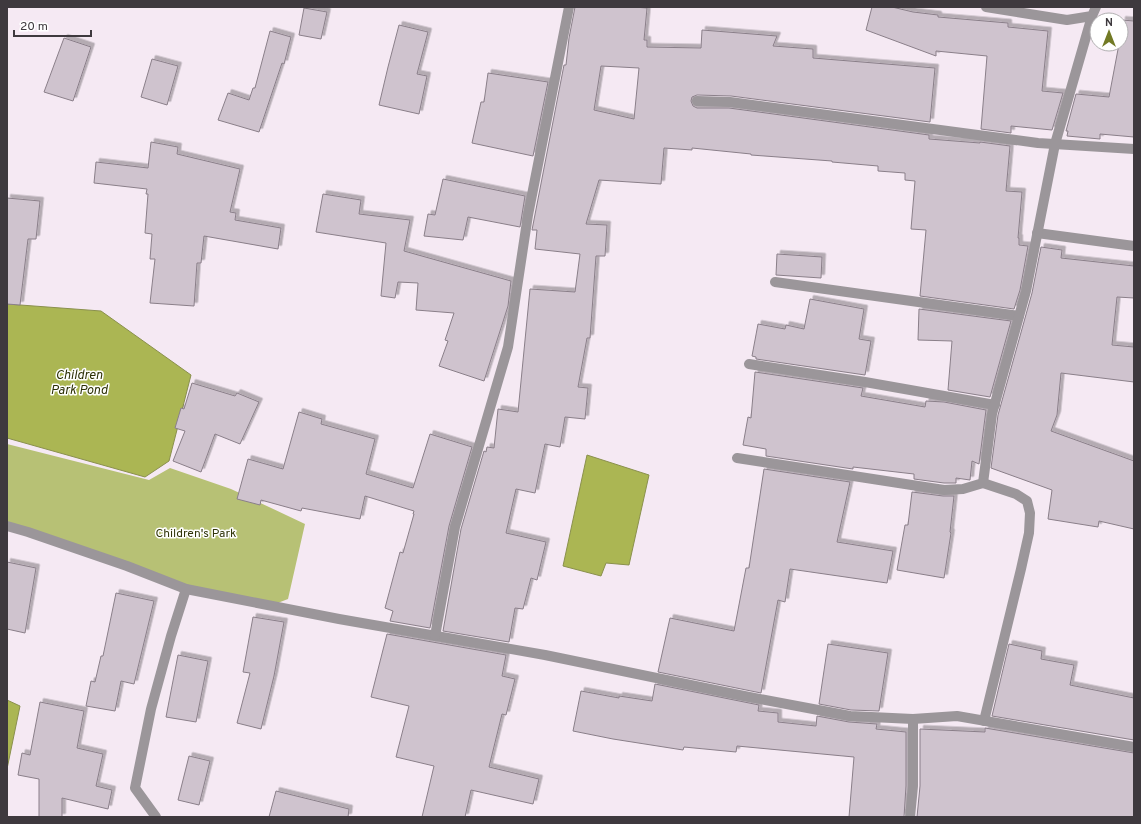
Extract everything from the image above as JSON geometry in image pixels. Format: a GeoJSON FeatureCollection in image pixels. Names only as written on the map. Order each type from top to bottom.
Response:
{"type":"FeatureCollection","features":[{"type":"Feature","properties":{"kind":"street"},"geometry":{"type":"LineString","coordinates":[[435,636],[455,527],[508,347],[528,215],[569,7]]}},
{"type":"Feature","properties":{"kind":"street"},"geometry":{"type":"LineString","coordinates":[[986,7],[1067,20],[1094,11]]}},
{"type":"Feature","properties":{"kind":"street"},"geometry":{"type":"LineString","coordinates":[[983,483],[992,414],[1026,291],[1054,144],[1094,11]]}},
{"type":"Feature","properties":{"kind":"street"},"geometry":{"type":"LineString","coordinates":[[697,101],[730,102],[1038,143],[1134,148]]}},
{"type":"Feature","properties":{"kind":"street"},"geometry":{"type":"LineString","coordinates":[[1037,233],[1134,246]]}},
{"type":"Feature","properties":{"kind":"street"},"geometry":{"type":"LineString","coordinates":[[774,282],[1019,316]]}},
{"type":"Feature","properties":{"kind":"street"},"geometry":{"type":"LineString","coordinates":[[749,364],[865,382],[995,406]]}},
{"type":"Feature","properties":{"kind":"street"},"geometry":{"type":"LineString","coordinates":[[737,458],[944,490],[963,489],[983,483],[1016,494],[1027,501],[1030,513],[1029,533],[1022,569],[984,721]]}},
{"type":"Feature","properties":{"kind":"street"},"geometry":{"type":"LineString","coordinates":[[7,526],[127,566],[186,589],[545,656],[850,716],[913,719],[957,716],[1134,747]]}},
{"type":"Feature","properties":{"kind":"street"},"geometry":{"type":"LineString","coordinates":[[156,817],[135,788],[151,709],[171,636],[186,589]]}},
{"type":"Feature","properties":{"kind":"street"},"geometry":{"type":"LineString","coordinates":[[910,817],[913,719]]}},
{"type":"Feature","properties":{"kind":"green space","name":"Children's Park"},"geometry":{"type":"Polygon","coordinates":[[[7,444],[149,480],[170,468],[231,489],[305,524],[288,599],[275,604],[184,587],[7,522],[7,444]]]}},
{"type":"Feature","properties":{"kind":"water","name":"Children Park Pond"},"geometry":{"type":"Polygon","coordinates":[[[7,304],[101,311],[191,375],[169,461],[145,477],[7,438],[7,304]]]}},
{"type":"Feature","properties":{"kind":"water"},"geometry":{"type":"Polygon","coordinates":[[[587,455],[649,475],[629,565],[606,563],[601,576],[563,566],[587,455]]]}},
{"type":"Feature","properties":{"kind":"water"},"geometry":{"type":"Polygon","coordinates":[[[7,700],[20,706],[7,769],[7,700]]]}},
{"type":"Feature","properties":{"kind":"building"},"geometry":{"type":"Polygon","coordinates":[[[575,7],[647,8],[644,40],[647,40],[647,47],[701,48],[702,30],[777,36],[773,46],[813,49],[813,58],[935,68],[930,122],[731,96],[697,95],[692,97],[691,101],[693,106],[697,108],[729,108],[929,135],[929,139],[980,142],[1010,146],[1006,191],[1022,192],[1018,238],[1019,245],[1028,246],[1020,290],[1014,309],[920,296],[926,230],[911,229],[915,181],[905,180],[905,173],[878,171],[878,166],[832,161],[751,155],[692,148],[692,150],[664,148],[661,184],[599,180],[586,224],[607,225],[605,256],[596,256],[590,338],[587,338],[578,387],[588,388],[585,419],[565,417],[560,447],[545,444],[535,493],[516,489],[506,533],[546,542],[537,580],[531,578],[523,609],[515,608],[509,642],[443,631],[461,529],[484,451],[486,452],[487,447],[494,448],[498,409],[518,412],[530,289],[575,292],[580,254],[535,249],[537,230],[532,230],[564,65],[566,65],[575,7]],[[601,66],[594,110],[634,119],[639,68],[601,66]]]}},
{"type":"Feature","properties":{"kind":"building"},"geometry":{"type":"Polygon","coordinates":[[[872,7],[892,7],[913,12],[938,15],[938,17],[1008,23],[1008,27],[1048,31],[1042,91],[1063,93],[1052,130],[1011,126],[1011,133],[981,129],[987,56],[936,51],[936,56],[866,30],[872,7]]]}},
{"type":"Feature","properties":{"kind":"building"},"geometry":{"type":"Polygon","coordinates":[[[304,8],[327,12],[321,39],[299,35],[304,8]]]}},
{"type":"Feature","properties":{"kind":"building"},"geometry":{"type":"Polygon","coordinates":[[[1129,21],[1134,21],[1134,137],[1100,134],[1100,139],[1067,136],[1068,131],[1066,131],[1076,94],[1109,97],[1117,52],[1129,52],[1129,21]]]}},
{"type":"Feature","properties":{"kind":"building"},"geometry":{"type":"Polygon","coordinates":[[[399,25],[428,32],[417,74],[427,76],[419,114],[379,105],[399,25]]]}},
{"type":"Feature","properties":{"kind":"building"},"geometry":{"type":"Polygon","coordinates":[[[270,31],[291,37],[284,64],[282,63],[259,132],[218,120],[228,93],[249,100],[253,88],[255,88],[270,31]]]}},
{"type":"Feature","properties":{"kind":"building"},"geometry":{"type":"Polygon","coordinates":[[[64,38],[91,47],[73,101],[44,92],[64,38]]]}},
{"type":"Feature","properties":{"kind":"building"},"geometry":{"type":"Polygon","coordinates":[[[152,59],[178,66],[167,105],[141,97],[152,59]]]}},
{"type":"Feature","properties":{"kind":"building"},"geometry":{"type":"Polygon","coordinates":[[[488,73],[548,82],[533,156],[472,143],[481,102],[484,102],[488,73]]]}},
{"type":"Feature","properties":{"kind":"building"},"geometry":{"type":"Polygon","coordinates":[[[151,142],[178,147],[177,154],[240,169],[230,212],[236,213],[235,220],[281,228],[278,249],[204,236],[201,263],[197,263],[194,306],[150,303],[155,259],[150,259],[152,234],[145,233],[148,194],[146,194],[147,189],[94,183],[96,162],[148,168],[151,142]]]}},
{"type":"Feature","properties":{"kind":"building"},"geometry":{"type":"Polygon","coordinates":[[[443,179],[525,196],[520,227],[468,217],[463,240],[424,236],[428,214],[435,215],[443,179]]]}},
{"type":"Feature","properties":{"kind":"building"},"geometry":{"type":"Polygon","coordinates":[[[323,194],[361,200],[359,214],[410,220],[404,251],[511,281],[508,306],[484,381],[439,366],[448,341],[445,340],[454,313],[416,310],[418,283],[398,282],[395,298],[381,296],[386,243],[316,232],[323,194]]]}},
{"type":"Feature","properties":{"kind":"building"},"geometry":{"type":"Polygon","coordinates":[[[7,198],[40,201],[36,239],[28,239],[20,305],[7,304],[7,198]]]}},
{"type":"Feature","properties":{"kind":"building"},"geometry":{"type":"Polygon","coordinates":[[[1041,247],[1062,250],[1061,258],[1134,266],[1134,298],[1117,297],[1112,345],[1134,347],[1134,382],[1061,373],[1057,415],[1051,431],[1134,461],[1134,529],[1099,521],[1098,527],[1048,519],[1052,490],[991,468],[998,415],[1032,293],[1041,247]]]}},
{"type":"Feature","properties":{"kind":"building"},"geometry":{"type":"Polygon","coordinates":[[[777,254],[822,257],[821,278],[776,275],[777,254]]]}},
{"type":"Feature","properties":{"kind":"building"},"geometry":{"type":"Polygon","coordinates":[[[810,299],[864,309],[859,339],[871,341],[865,375],[756,359],[756,357],[752,356],[758,324],[785,329],[786,325],[804,329],[810,299]]]}},
{"type":"Feature","properties":{"kind":"building"},"geometry":{"type":"Polygon","coordinates":[[[919,309],[1011,321],[990,397],[948,390],[952,341],[918,340],[919,309]]]}},
{"type":"Feature","properties":{"kind":"building"},"geometry":{"type":"Polygon","coordinates":[[[755,372],[863,388],[861,396],[925,407],[926,401],[944,402],[986,410],[979,464],[972,461],[970,480],[956,478],[956,483],[944,483],[914,479],[914,474],[853,467],[853,469],[766,456],[766,449],[743,445],[748,417],[751,418],[755,372]]]}},
{"type":"Feature","properties":{"kind":"building"},"geometry":{"type":"Polygon","coordinates":[[[192,383],[235,396],[237,393],[259,402],[240,444],[215,434],[201,472],[173,461],[185,431],[175,428],[181,408],[184,409],[192,383]]]}},
{"type":"Feature","properties":{"kind":"building"},"geometry":{"type":"Polygon","coordinates":[[[299,412],[322,419],[321,424],[375,439],[366,474],[413,488],[430,434],[472,447],[449,526],[430,628],[390,621],[393,611],[385,608],[400,552],[403,553],[414,511],[365,496],[360,519],[302,508],[301,511],[261,500],[260,505],[237,499],[248,459],[283,469],[299,412]]]}},
{"type":"Feature","properties":{"kind":"building"},"geometry":{"type":"Polygon","coordinates":[[[764,469],[850,482],[837,542],[893,551],[887,583],[790,569],[785,602],[778,600],[761,693],[658,672],[670,618],[734,631],[746,568],[749,568],[764,469]]]}},
{"type":"Feature","properties":{"kind":"building"},"geometry":{"type":"Polygon","coordinates":[[[912,492],[954,496],[951,533],[944,578],[897,570],[905,525],[908,525],[912,492]]]}},
{"type":"Feature","properties":{"kind":"building"},"geometry":{"type":"Polygon","coordinates":[[[7,562],[36,568],[25,633],[7,629],[7,562]]]}},
{"type":"Feature","properties":{"kind":"building"},"geometry":{"type":"Polygon","coordinates":[[[116,593],[154,601],[134,684],[121,681],[115,711],[86,706],[91,681],[95,682],[101,656],[103,656],[116,593]]]}},
{"type":"Feature","properties":{"kind":"building"},"geometry":{"type":"Polygon","coordinates":[[[253,617],[284,622],[274,676],[261,729],[237,723],[250,673],[243,672],[253,617]]]}},
{"type":"Feature","properties":{"kind":"building"},"geometry":{"type":"Polygon","coordinates":[[[387,634],[506,655],[502,676],[515,679],[506,715],[502,714],[489,767],[539,779],[533,804],[471,790],[465,817],[422,817],[434,766],[396,757],[409,706],[371,697],[387,634]]]}},
{"type":"Feature","properties":{"kind":"building"},"geometry":{"type":"Polygon","coordinates":[[[828,644],[888,653],[879,711],[851,710],[819,704],[828,644]]]}},
{"type":"Feature","properties":{"kind":"building"},"geometry":{"type":"Polygon","coordinates":[[[1009,644],[1042,651],[1041,659],[1074,665],[1070,685],[1134,698],[1134,740],[992,716],[1009,644]]]}},
{"type":"Feature","properties":{"kind":"building"},"geometry":{"type":"Polygon","coordinates":[[[178,655],[208,661],[196,722],[166,717],[178,655]]]}},
{"type":"Feature","properties":{"kind":"building"},"geometry":{"type":"Polygon","coordinates":[[[655,684],[759,705],[758,711],[778,713],[778,722],[816,726],[817,716],[849,722],[877,724],[876,729],[906,732],[906,786],[904,817],[849,817],[854,757],[737,746],[736,752],[684,747],[683,750],[573,731],[581,691],[619,698],[619,696],[652,701],[655,684]]]}},
{"type":"Feature","properties":{"kind":"building"},"geometry":{"type":"Polygon","coordinates":[[[40,702],[84,711],[77,748],[103,754],[96,786],[112,790],[108,809],[62,798],[62,817],[39,817],[39,779],[18,775],[22,753],[30,755],[40,702]]]}},
{"type":"Feature","properties":{"kind":"building"},"geometry":{"type":"Polygon","coordinates":[[[985,728],[1134,753],[1134,817],[917,817],[920,786],[920,729],[985,732],[985,728]]]}},
{"type":"Feature","properties":{"kind":"building"},"geometry":{"type":"Polygon","coordinates":[[[189,756],[210,761],[199,805],[178,800],[189,756]]]}},
{"type":"Feature","properties":{"kind":"building"},"geometry":{"type":"Polygon","coordinates":[[[276,791],[349,809],[348,817],[269,817],[276,791]]]}}]}
